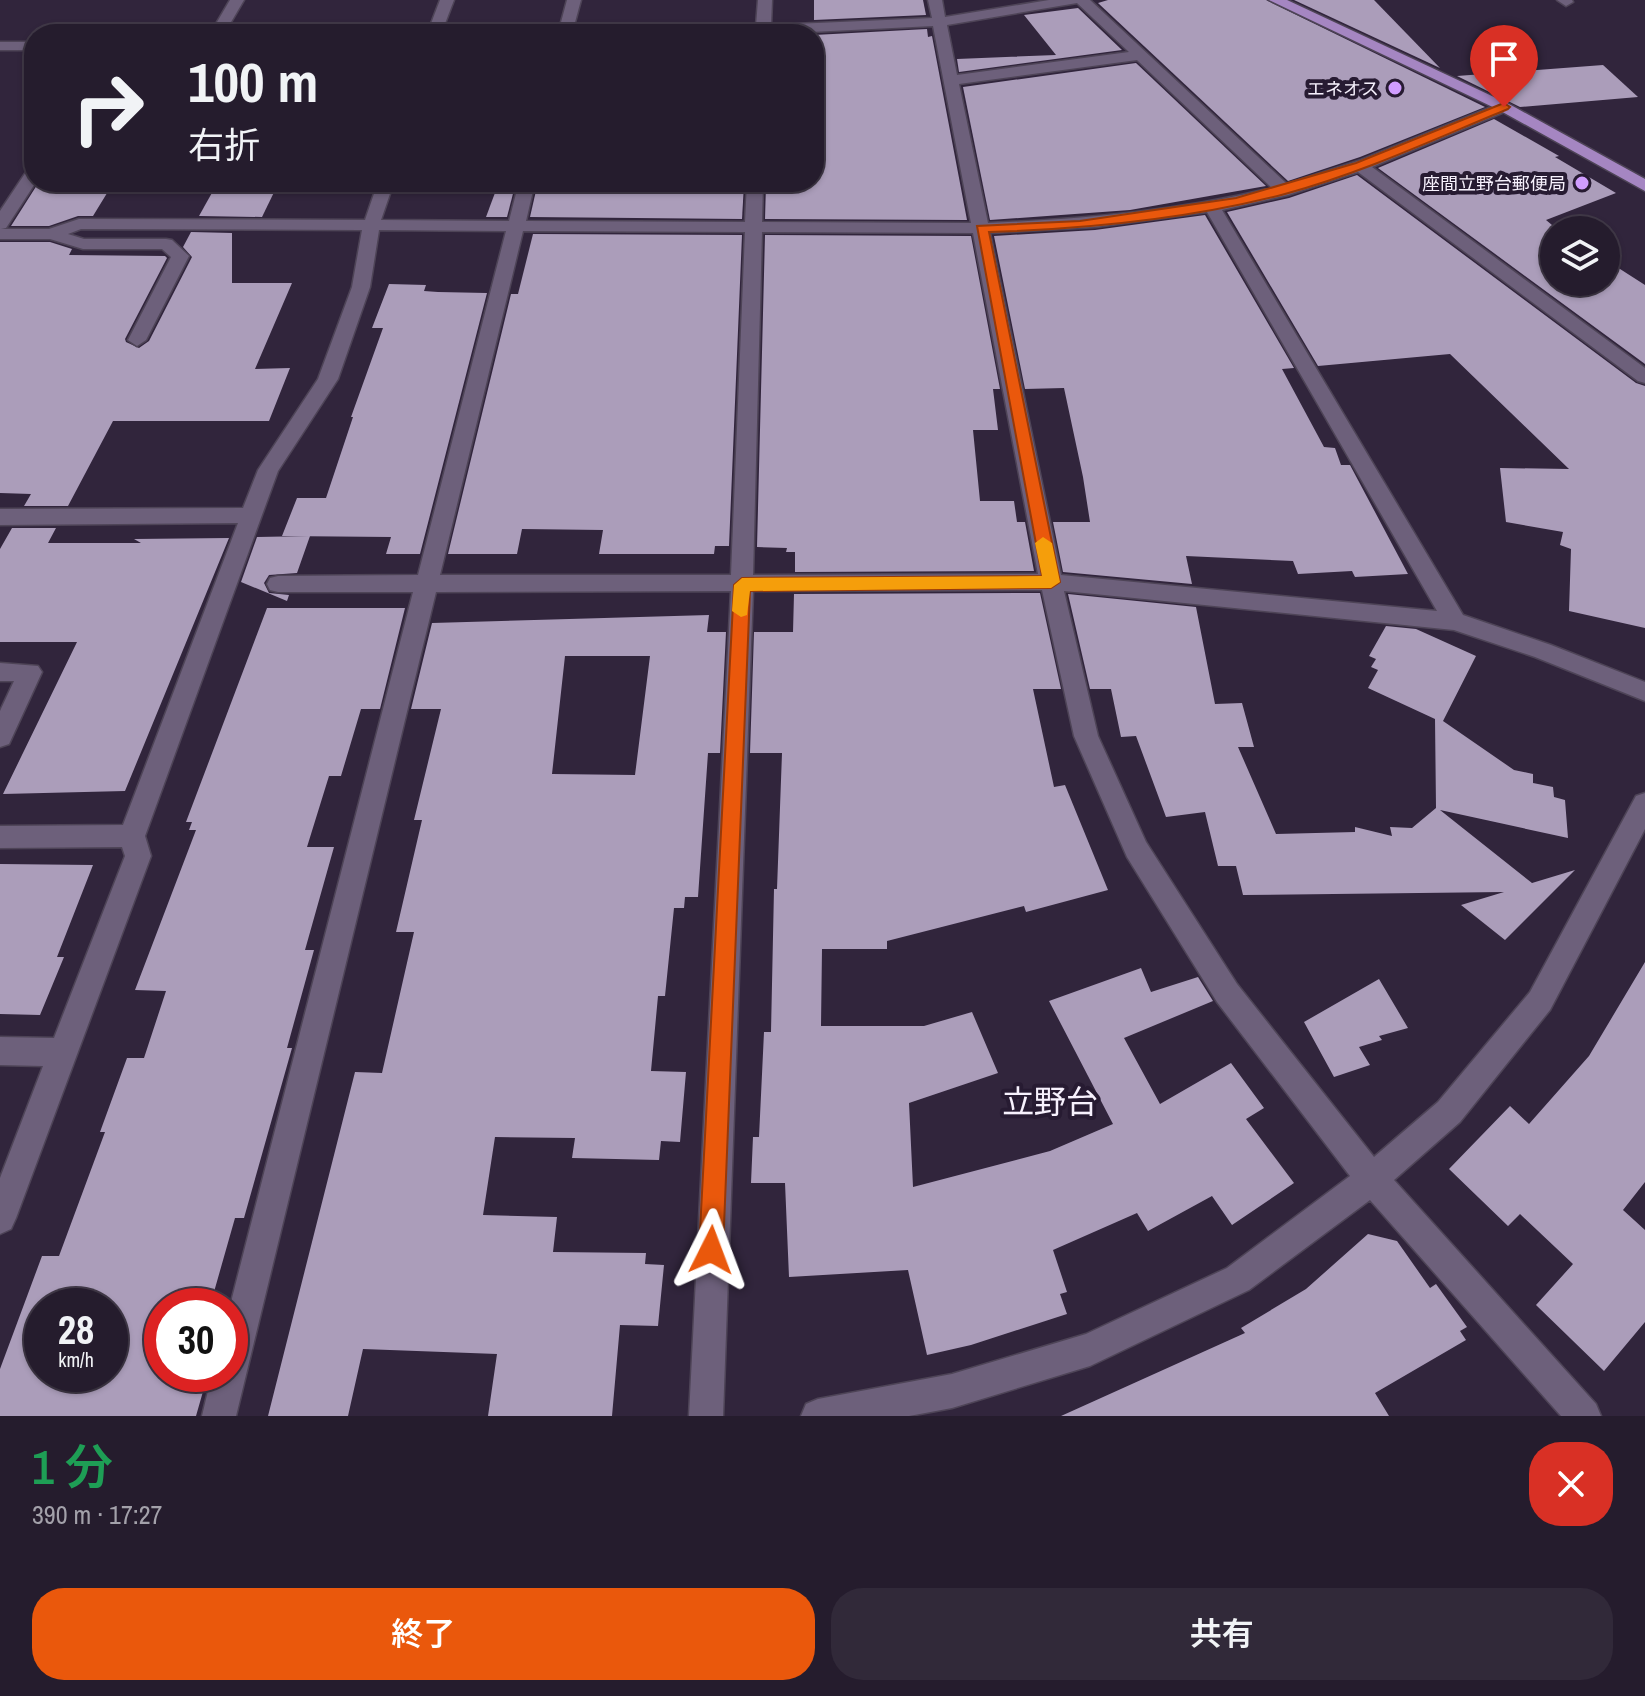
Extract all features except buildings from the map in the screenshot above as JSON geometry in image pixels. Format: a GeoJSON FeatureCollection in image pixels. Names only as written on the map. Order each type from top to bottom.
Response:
{"type":"FeatureCollection","features":[{"type":"Feature","properties":{"kind":"main road"},"geometry":{"type":"LineString","coordinates":[[1276,0],[1504,107],[1645,186]]}},
{"type":"Feature","properties":{"kind":"street"},"geometry":{"type":"LineString","coordinates":[[223,24],[237,0]]}},
{"type":"Feature","properties":{"kind":"street"},"geometry":{"type":"LineString","coordinates":[[438,24],[447,0]]}},
{"type":"Feature","properties":{"kind":"street"},"geometry":{"type":"LineString","coordinates":[[568,24],[574,0]]}},
{"type":"Feature","properties":{"kind":"street"},"geometry":{"type":"LineString","coordinates":[[764,24],[765,0]]}},
{"type":"Feature","properties":{"kind":"street"},"geometry":{"type":"LineString","coordinates":[[824,25],[937,11],[1074,0]]}},
{"type":"Feature","properties":{"kind":"street"},"geometry":{"type":"LineString","coordinates":[[1082,0],[1283,190]]}},
{"type":"Feature","properties":{"kind":"street"},"geometry":{"type":"LineString","coordinates":[[937,11],[1051,582],[1086,736],[1136,849],[1227,993],[1372,1179],[1584,1416]]}},
{"type":"Feature","properties":{"kind":"street"},"geometry":{"type":"LineString","coordinates":[[0,46],[24,46]]}},
{"type":"Feature","properties":{"kind":"street"},"geometry":{"type":"LineString","coordinates":[[952,80],[1140,55]]}},
{"type":"Feature","properties":{"kind":"street"},"geometry":{"type":"LineString","coordinates":[[51,234],[79,224],[981,228],[1080,225],[1212,207],[1283,190],[1360,166],[1504,107]]}},
{"type":"Feature","properties":{"kind":"street"},"geometry":{"type":"LineString","coordinates":[[1360,166],[1645,377]]}},
{"type":"Feature","properties":{"kind":"street"},"geometry":{"type":"LineString","coordinates":[[0,224],[24,187]]}},
{"type":"Feature","properties":{"kind":"street"},"geometry":{"type":"LineString","coordinates":[[0,1218],[138,856],[132,836],[268,470],[328,379],[361,287],[371,226],[383,192]]}},
{"type":"Feature","properties":{"kind":"street"},"geometry":{"type":"LineString","coordinates":[[248,1300],[525,192]]}},
{"type":"Feature","properties":{"kind":"street"},"geometry":{"type":"LineString","coordinates":[[706,1416],[742,585],[754,192]]}},
{"type":"Feature","properties":{"kind":"street"},"geometry":{"type":"LineString","coordinates":[[1212,207],[1455,621]]}},
{"type":"Feature","properties":{"kind":"street"},"geometry":{"type":"LineString","coordinates":[[0,234],[51,234],[83,244],[166,244],[180,256],[137,340]]}},
{"type":"Feature","properties":{"kind":"street"},"geometry":{"type":"LineString","coordinates":[[0,517],[252,515]]}},
{"type":"Feature","properties":{"kind":"street"},"geometry":{"type":"LineString","coordinates":[[278,584],[1051,582],[1455,621],[1543,651],[1645,692]]}},
{"type":"Feature","properties":{"kind":"street"},"geometry":{"type":"LineString","coordinates":[[0,672],[30,672],[0,737]]}},
{"type":"Feature","properties":{"kind":"street"},"geometry":{"type":"LineString","coordinates":[[818,1416],[952,1391],[1090,1349],[1238,1279],[1372,1179],[1449,1112],[1540,1001],[1645,804]]}},
{"type":"Feature","properties":{"kind":"street"},"geometry":{"type":"LineString","coordinates":[[0,837],[132,836]]}},
{"type":"Feature","properties":{"kind":"street"},"geometry":{"type":"LineString","coordinates":[[0,1051],[64,1052]]}},
{"type":"Feature","properties":{"kind":"street"},"geometry":{"type":"LineString","coordinates":[[219,1416],[225,1392]]}},
{"type":"Feature","properties":{"kind":"slow traffic"},"geometry":{"type":"LineString","coordinates":[[741,611],[742,585],[1051,582],[1043,543]]}},
{"type":"Feature","properties":{"kind":"place","name":"エネオス"},"geometry":{"type":"Point","coordinates":[1395,88]}},
{"type":"Feature","properties":{"kind":"place","name":"座間立野台郵便局"},"geometry":{"type":"Point","coordinates":[1582,183]}},
{"type":"Feature","properties":{"kind":"district","name":"立野台"},"geometry":{"type":"Point","coordinates":[1050,1101]}},
{"type":"Feature","properties":{"kind":"route"},"geometry":{"type":"LineString","coordinates":[[711,1250],[742,585],[1051,582],[981,228],[1080,225],[1212,207],[1283,190],[1360,166],[1504,107]]}}]}
